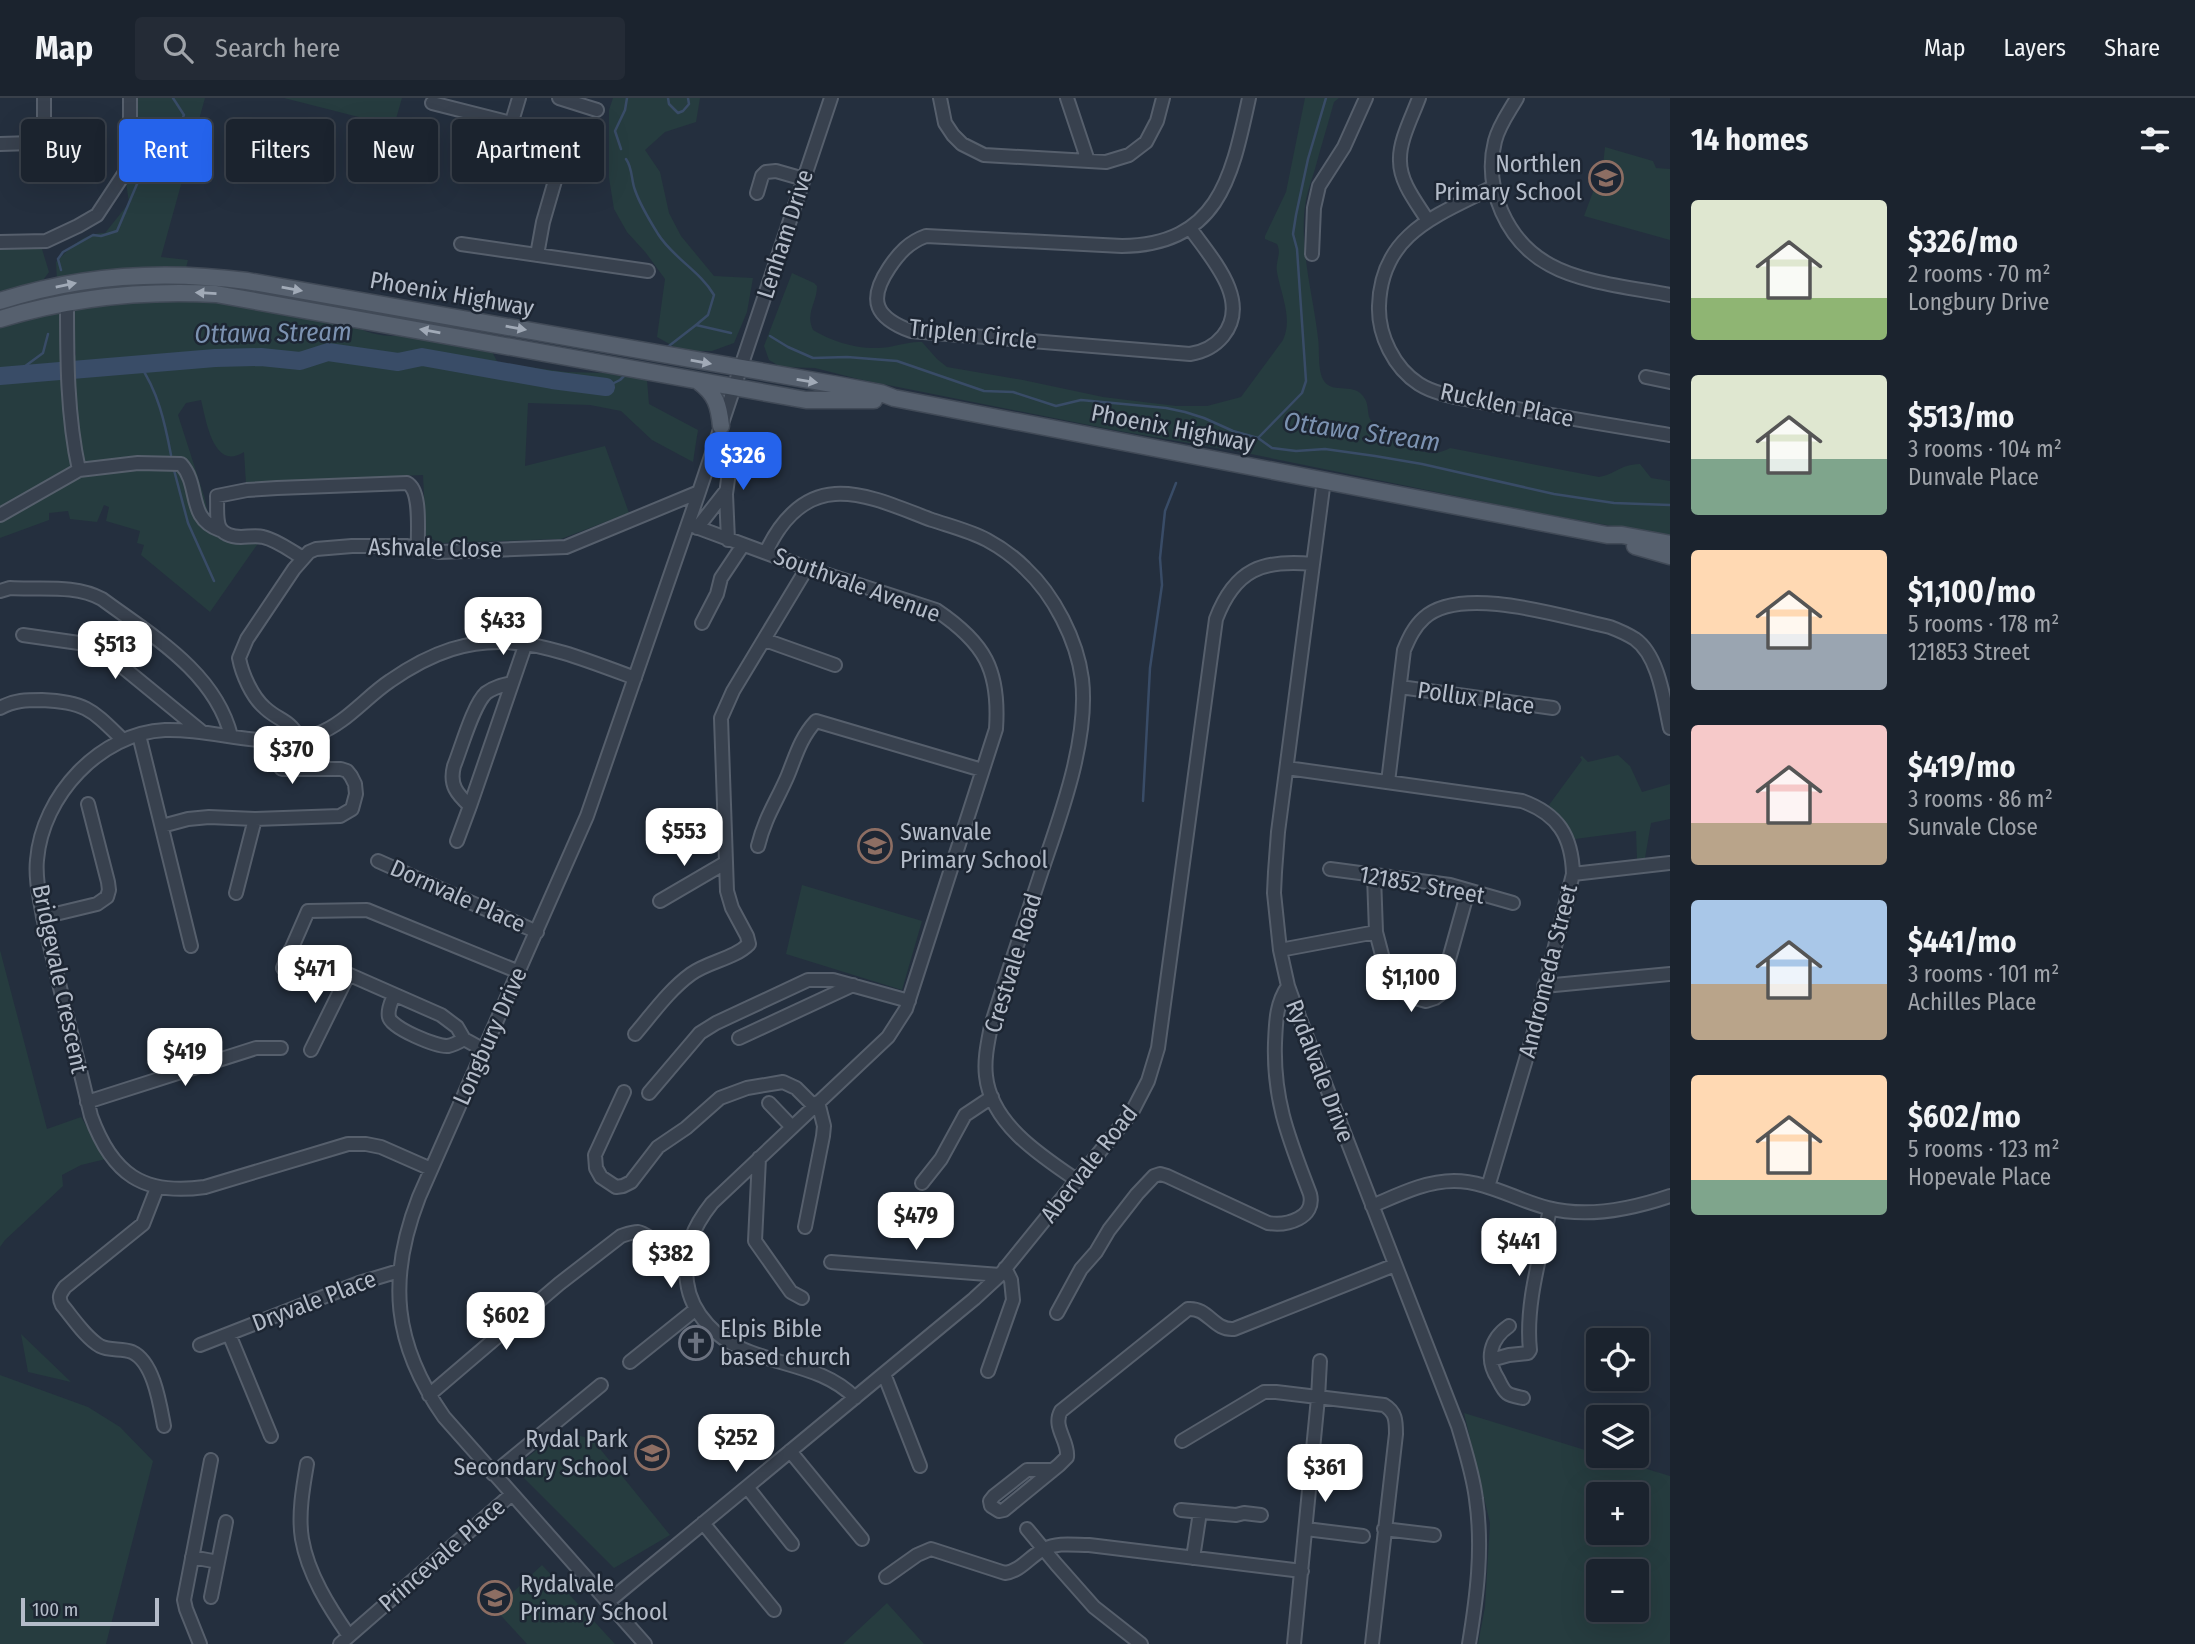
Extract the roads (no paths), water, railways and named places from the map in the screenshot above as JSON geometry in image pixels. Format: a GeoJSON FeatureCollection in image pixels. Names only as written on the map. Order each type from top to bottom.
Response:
{"type":"FeatureCollection","features":[{"type":"Feature","properties":{"kind":"main road","name":"Phoenix Highway"},"geometry":{"type":"LineString","coordinates":[[0,301],[82,282],[170,274],[212,276],[865,390],[894,398],[1607,535],[1622,535],[1670,544]]}},
{"type":"Feature","properties":{"kind":"main road","name":"Phoenix Highway"},"geometry":{"type":"LineString","coordinates":[[0,319],[30,310],[131,293],[216,294],[806,400],[894,398]]}},
{"type":"Feature","properties":{"kind":"main road"},"geometry":{"type":"LineString","coordinates":[[694,378],[709,389],[718,403],[721,426]]}},
{"type":"Feature","properties":{"kind":"main road","name":"Phoenix Highway"},"geometry":{"type":"LineString","coordinates":[[1607,535],[1670,556]]}},
{"type":"Feature","properties":{"kind":"street"},"geometry":{"type":"LineString","coordinates":[[0,144],[32,143],[40,139],[44,125],[44,98]]}},
{"type":"Feature","properties":{"kind":"street"},"geometry":{"type":"LineString","coordinates":[[0,242],[46,241],[97,215],[120,182],[129,160],[130,98]]}},
{"type":"Feature","properties":{"kind":"street"},"geometry":{"type":"LineString","coordinates":[[512,119],[519,98]]}},
{"type":"Feature","properties":{"kind":"street","name":"Lenham Drive"},"geometry":{"type":"LineString","coordinates":[[740,369],[831,98]]}},
{"type":"Feature","properties":{"kind":"street"},"geometry":{"type":"LineString","coordinates":[[940,98],[945,123],[949,129],[962,144],[984,155],[1106,162],[1118,160],[1140,148],[1152,135],[1163,98]]}},
{"type":"Feature","properties":{"kind":"street"},"geometry":{"type":"LineString","coordinates":[[1067,98],[1088,161]]}},
{"type":"Feature","properties":{"kind":"street","name":"Triplen Circle"},"geometry":{"type":"LineString","coordinates":[[1190,228],[1223,276],[1233,300],[1233,316],[1229,329],[1220,340],[1198,353],[1183,354],[911,331],[889,322],[881,313],[878,304],[877,291],[891,265],[908,245],[926,236],[1138,246],[1162,241],[1190,228],[1214,204],[1228,180],[1236,158],[1249,98]]}},
{"type":"Feature","properties":{"kind":"street"},"geometry":{"type":"LineString","coordinates":[[1312,254],[1318,186],[1344,147],[1366,98]]}},
{"type":"Feature","properties":{"kind":"street"},"geometry":{"type":"LineString","coordinates":[[1419,98],[1402,147],[1400,162],[1404,179],[1428,220]]}},
{"type":"Feature","properties":{"kind":"street"},"geometry":{"type":"LineString","coordinates":[[1517,98],[1495,141],[1492,172],[1493,187],[1500,210],[1512,231],[1527,249],[1548,265],[1571,274],[1670,295]]}},
{"type":"Feature","properties":{"kind":"street"},"geometry":{"type":"LineString","coordinates":[[566,99],[597,110]]}},
{"type":"Feature","properties":{"kind":"street"},"geometry":{"type":"LineString","coordinates":[[432,103],[495,119]]}},
{"type":"Feature","properties":{"kind":"street"},"geometry":{"type":"LineString","coordinates":[[757,193],[762,176],[766,172],[776,171],[804,179]]}},
{"type":"Feature","properties":{"kind":"street"},"geometry":{"type":"LineString","coordinates":[[537,255],[555,182]]}},
{"type":"Feature","properties":{"kind":"street","name":"Rucklen Place"},"geometry":{"type":"LineString","coordinates":[[1493,187],[1428,220],[1391,256],[1380,292],[1379,312],[1382,330],[1392,354],[1406,374],[1435,392],[1521,410],[1670,435]]}},
{"type":"Feature","properties":{"kind":"street"},"geometry":{"type":"LineString","coordinates":[[461,244],[648,271]]}},
{"type":"Feature","properties":{"kind":"street"},"geometry":{"type":"LineString","coordinates":[[67,303],[69,383],[79,470]]}},
{"type":"Feature","properties":{"kind":"street","name":"Longbury Drive"},"geometry":{"type":"LineString","coordinates":[[645,1644],[444,1417],[429,1395],[419,1377],[404,1329],[399,1271],[407,1228],[431,1169],[587,816],[692,526],[699,492],[740,369]]}},
{"type":"Feature","properties":{"kind":"street"},"geometry":{"type":"LineString","coordinates":[[1646,377],[1670,382]]}},
{"type":"Feature","properties":{"kind":"street"},"geometry":{"type":"LineString","coordinates":[[728,540],[726,491],[733,443]]}},
{"type":"Feature","properties":{"kind":"street"},"geometry":{"type":"LineString","coordinates":[[0,516],[79,470],[138,463],[181,464],[188,475],[199,513],[209,525],[231,536],[262,536],[303,558],[247,639],[239,658],[249,685],[265,708],[290,724],[299,738]]}},
{"type":"Feature","properties":{"kind":"street","name":"Rydalvale Drive"},"geometry":{"type":"LineString","coordinates":[[1324,480],[1275,873],[1274,893],[1280,950],[1288,986],[1458,1426],[1472,1475],[1479,1542],[1476,1602],[1469,1644]]}},
{"type":"Feature","properties":{"kind":"street"},"geometry":{"type":"LineString","coordinates":[[220,530],[217,496],[247,490],[407,483],[416,493],[418,548]]}},
{"type":"Feature","properties":{"kind":"street"},"geometry":{"type":"LineString","coordinates":[[692,526],[726,491]]}},
{"type":"Feature","properties":{"kind":"street","name":"Ashvale Close"},"geometry":{"type":"LineString","coordinates":[[303,558],[316,549],[325,548],[406,546],[440,552],[566,547],[699,492]]}},
{"type":"Feature","properties":{"kind":"street","name":"Crestvale Road"},"geometry":{"type":"LineString","coordinates":[[766,552],[780,527],[800,506],[834,494],[875,500],[985,539],[1007,552],[1040,586],[1066,628],[1075,648],[1084,699],[1076,757],[1054,835],[991,1026],[986,1055],[986,1077],[992,1097],[1004,1119],[1046,1160],[1078,1181]]}},
{"type":"Feature","properties":{"kind":"street","name":"Southvale Avenue"},"geometry":{"type":"LineString","coordinates":[[692,526],[807,568],[936,610],[971,637],[985,657],[996,692],[996,729],[909,1001],[898,1022],[888,1037],[712,1203],[691,1234],[685,1262],[688,1290],[696,1309],[716,1334],[734,1346],[831,1380],[846,1388],[855,1398]]}},
{"type":"Feature","properties":{"kind":"street"},"geometry":{"type":"LineString","coordinates":[[702,623],[717,594],[721,578],[743,545]]}},
{"type":"Feature","properties":{"kind":"street","name":"Abervale Road"},"geometry":{"type":"LineString","coordinates":[[608,1602],[974,1300],[1003,1271],[1132,1112],[1142,1097],[1155,1063],[1163,1017],[1216,619],[1221,606],[1238,582],[1250,572],[1266,564],[1279,562],[1313,564]]}},
{"type":"Feature","properties":{"kind":"street"},"geometry":{"type":"LineString","coordinates":[[635,1034],[692,973],[746,947],[749,940],[732,908],[727,891],[721,718],[733,691],[807,568]]}},
{"type":"Feature","properties":{"kind":"street"},"geometry":{"type":"LineString","coordinates":[[0,590],[73,590],[94,595],[102,600],[186,662],[211,692],[231,736]]}},
{"type":"Feature","properties":{"kind":"street"},"geometry":{"type":"LineString","coordinates":[[1388,782],[1404,650],[1411,633],[1425,617],[1451,604],[1485,602],[1610,627],[1623,632],[1637,640],[1647,652],[1667,694],[1670,728]]}},
{"type":"Feature","properties":{"kind":"street"},"geometry":{"type":"LineString","coordinates":[[23,635],[86,644],[102,650],[203,733]]}},
{"type":"Feature","properties":{"kind":"street"},"geometry":{"type":"LineString","coordinates":[[765,640],[835,665]]}},
{"type":"Feature","properties":{"kind":"street","name":"Bridgevale Crescent"},"geometry":{"type":"LineString","coordinates":[[431,1169],[381,1147],[348,1144],[187,1190],[157,1188],[127,1173],[100,1141],[43,918],[37,860],[48,818],[60,795],[75,776],[94,759],[123,740],[162,730],[271,742],[318,733],[332,726],[387,682],[426,658],[462,646],[481,643],[526,643],[566,653],[635,678]]}},
{"type":"Feature","properties":{"kind":"street"},"geometry":{"type":"LineString","coordinates":[[457,841],[526,643]]}},
{"type":"Feature","properties":{"kind":"street"},"geometry":{"type":"LineString","coordinates":[[470,806],[455,791],[452,776],[454,766],[484,695],[498,686],[512,683]]}},
{"type":"Feature","properties":{"kind":"street","name":"Pollux Place"},"geometry":{"type":"LineString","coordinates":[[1400,687],[1553,708]]}},
{"type":"Feature","properties":{"kind":"street"},"geometry":{"type":"LineString","coordinates":[[0,708],[20,701],[74,702],[96,715],[123,740]]}},
{"type":"Feature","properties":{"kind":"street"},"geometry":{"type":"LineString","coordinates":[[758,846],[767,816],[800,742],[816,721],[982,770]]}},
{"type":"Feature","properties":{"kind":"street"},"geometry":{"type":"LineString","coordinates":[[139,735],[191,946]]}},
{"type":"Feature","properties":{"kind":"street"},"geometry":{"type":"LineString","coordinates":[[162,826],[201,818],[340,816],[352,809],[355,802],[355,784],[347,771],[282,769],[275,761],[271,742]]}},
{"type":"Feature","properties":{"kind":"street","name":"Andromeda Street"},"geometry":{"type":"LineString","coordinates":[[1287,768],[1522,801],[1539,807],[1553,818],[1568,842],[1573,860],[1573,874],[1514,1104],[1488,1186]]}},
{"type":"Feature","properties":{"kind":"street"},"geometry":{"type":"LineString","coordinates":[[43,918],[97,904],[107,897],[108,882],[88,804]]}},
{"type":"Feature","properties":{"kind":"street"},"geometry":{"type":"LineString","coordinates":[[236,893],[255,819]]}},
{"type":"Feature","properties":{"kind":"street","name":"Dornvale Place"},"geometry":{"type":"LineString","coordinates":[[378,861],[537,932]]}},
{"type":"Feature","properties":{"kind":"street"},"geometry":{"type":"LineString","coordinates":[[660,901],[725,863]]}},
{"type":"Feature","properties":{"kind":"street"},"geometry":{"type":"LineString","coordinates":[[1573,874],[1670,863]]}},
{"type":"Feature","properties":{"kind":"street","name":"121852 Street"},"geometry":{"type":"LineString","coordinates":[[1330,869],[1450,885],[1513,903]]}},
{"type":"Feature","properties":{"kind":"street"},"geometry":{"type":"LineString","coordinates":[[1374,876],[1376,932],[1388,978],[1412,997],[1426,1001],[1439,995],[1468,891]]}},
{"type":"Feature","properties":{"kind":"street"},"geometry":{"type":"LineString","coordinates":[[283,968],[307,911],[367,910],[519,972]]}},
{"type":"Feature","properties":{"kind":"street"},"geometry":{"type":"LineString","coordinates":[[1280,950],[1376,932]]}},
{"type":"Feature","properties":{"kind":"street"},"geometry":{"type":"LineString","coordinates":[[291,949],[452,1022],[464,1039],[484,1051]]}},
{"type":"Feature","properties":{"kind":"street"},"geometry":{"type":"LineString","coordinates":[[1544,986],[1670,974]]}},
{"type":"Feature","properties":{"kind":"street"},"geometry":{"type":"LineString","coordinates":[[312,1050],[348,975]]}},
{"type":"Feature","properties":{"kind":"street"},"geometry":{"type":"LineString","coordinates":[[649,1093],[693,1040],[716,1023],[808,980],[833,980],[909,1001]]}},
{"type":"Feature","properties":{"kind":"street"},"geometry":{"type":"LineString","coordinates":[[739,1038],[853,985]]}},
{"type":"Feature","properties":{"kind":"street"},"geometry":{"type":"LineString","coordinates":[[1057,1313],[1081,1269],[1137,1194],[1154,1176],[1167,1176],[1268,1223],[1296,1219],[1311,1209],[1310,1194],[1284,1125],[1276,1082],[1274,1062],[1278,1005],[1288,986]]}},
{"type":"Feature","properties":{"kind":"street"},"geometry":{"type":"LineString","coordinates":[[394,995],[388,1011],[394,1025],[438,1045],[453,1045],[464,1039]]}},
{"type":"Feature","properties":{"kind":"street"},"geometry":{"type":"LineString","coordinates":[[88,1101],[256,1048],[281,1048]]}},
{"type":"Feature","properties":{"kind":"street"},"geometry":{"type":"LineString","coordinates":[[624,1092],[595,1155],[596,1168],[601,1177],[616,1186],[631,1182],[664,1141],[686,1128],[720,1098],[747,1088],[783,1082],[796,1088],[816,1104],[824,1126],[805,1227]]}},
{"type":"Feature","properties":{"kind":"street"},"geometry":{"type":"LineString","coordinates":[[922,1183],[941,1159],[965,1115],[992,1097]]}},
{"type":"Feature","properties":{"kind":"street"},"geometry":{"type":"LineString","coordinates":[[769,1103],[792,1127]]}},
{"type":"Feature","properties":{"kind":"street"},"geometry":{"type":"LineString","coordinates":[[760,1158],[754,1241],[792,1292],[802,1298]]}},
{"type":"Feature","properties":{"kind":"street"},"geometry":{"type":"LineString","coordinates":[[1371,1206],[1417,1187],[1455,1181],[1488,1186],[1550,1209],[1582,1212],[1620,1210],[1670,1196]]}},
{"type":"Feature","properties":{"kind":"street"},"geometry":{"type":"LineString","coordinates":[[157,1188],[143,1224],[65,1287],[59,1299],[92,1339],[102,1347],[129,1351],[145,1363],[155,1387],[164,1426]]}},
{"type":"Feature","properties":{"kind":"street"},"geometry":{"type":"LineString","coordinates":[[1490,1360],[1510,1354],[1528,1353],[1531,1350],[1529,1334],[1535,1282],[1550,1209]]}},
{"type":"Feature","properties":{"kind":"street"},"geometry":{"type":"LineString","coordinates":[[429,1395],[621,1236],[633,1232],[646,1235],[685,1262]]}},
{"type":"Feature","properties":{"kind":"street"},"geometry":{"type":"LineString","coordinates":[[831,1262],[1003,1271],[1013,1290],[1013,1300],[988,1371]]}},
{"type":"Feature","properties":{"kind":"street"},"geometry":{"type":"LineString","coordinates":[[1052,1470],[1027,1470],[994,1496],[990,1501],[991,1506],[999,1511],[1004,1510],[1052,1470],[1067,1457],[1068,1451],[1058,1422],[1061,1411],[1188,1309],[1195,1308],[1221,1328],[1234,1329],[1395,1265]]}},
{"type":"Feature","properties":{"kind":"street","name":"Dryvale Place"},"geometry":{"type":"LineString","coordinates":[[200,1345],[359,1283],[399,1271]]}},
{"type":"Feature","properties":{"kind":"street"},"geometry":{"type":"LineString","coordinates":[[630,1362],[696,1309]]}},
{"type":"Feature","properties":{"kind":"street"},"geometry":{"type":"LineString","coordinates":[[1509,1326],[1499,1333],[1491,1347],[1490,1360],[1494,1374],[1506,1393],[1523,1398]]}},
{"type":"Feature","properties":{"kind":"street","name":"Dryvale Place"},"geometry":{"type":"LineString","coordinates":[[229,1334],[271,1436]]}},
{"type":"Feature","properties":{"kind":"street"},"geometry":{"type":"LineString","coordinates":[[1294,1644],[1320,1361]]}},
{"type":"Feature","properties":{"kind":"street"},"geometry":{"type":"LineString","coordinates":[[884,1374],[920,1466]]}},
{"type":"Feature","properties":{"kind":"street"},"geometry":{"type":"LineString","coordinates":[[494,1474],[601,1385]]}},
{"type":"Feature","properties":{"kind":"street"},"geometry":{"type":"LineString","coordinates":[[1182,1441],[1264,1392],[1384,1405],[1394,1413],[1396,1434],[1372,1644]]}},
{"type":"Feature","properties":{"kind":"street"},"geometry":{"type":"LineString","coordinates":[[790,1451],[862,1539]]}},
{"type":"Feature","properties":{"kind":"street"},"geometry":{"type":"LineString","coordinates":[[200,1644],[184,1600],[211,1460]]}},
{"type":"Feature","properties":{"kind":"street"},"geometry":{"type":"LineString","coordinates":[[307,1464],[302,1538],[319,1586],[344,1640]]}},
{"type":"Feature","properties":{"kind":"street"},"geometry":{"type":"LineString","coordinates":[[747,1487],[792,1544]]}},
{"type":"Feature","properties":{"kind":"street","name":"Princevale Place"},"geometry":{"type":"LineString","coordinates":[[344,1640],[512,1494]]}},
{"type":"Feature","properties":{"kind":"street"},"geometry":{"type":"LineString","coordinates":[[1181,1510],[1236,1515],[1261,1514]]}},
{"type":"Feature","properties":{"kind":"street"},"geometry":{"type":"LineString","coordinates":[[1193,1558],[1200,1512]]}},
{"type":"Feature","properties":{"kind":"street"},"geometry":{"type":"LineString","coordinates":[[211,1597],[226,1522]]}},
{"type":"Feature","properties":{"kind":"street"},"geometry":{"type":"LineString","coordinates":[[703,1523],[774,1610]]}},
{"type":"Feature","properties":{"kind":"street"},"geometry":{"type":"LineString","coordinates":[[1027,1529],[1094,1607],[1140,1644]]}},
{"type":"Feature","properties":{"kind":"street"},"geometry":{"type":"LineString","coordinates":[[1306,1529],[1363,1536]]}},
{"type":"Feature","properties":{"kind":"street"},"geometry":{"type":"LineString","coordinates":[[1384,1529],[1434,1535]]}},
{"type":"Feature","properties":{"kind":"street"},"geometry":{"type":"LineString","coordinates":[[886,1577],[917,1555],[931,1549],[1005,1573],[1016,1569],[1044,1549],[1061,1544],[1089,1545],[1302,1571]]}},
{"type":"Feature","properties":{"kind":"street"},"geometry":{"type":"LineString","coordinates":[[1056,1564],[1061,1544]]}},
{"type":"Feature","properties":{"kind":"street"},"geometry":{"type":"LineString","coordinates":[[192,1557],[218,1562]]}},
{"type":"Feature","properties":{"kind":"waterway"},"geometry":{"type":"LineString","coordinates":[[61,270],[58,259],[63,252],[93,235],[101,236],[117,231],[137,184],[176,141],[177,130],[184,115],[173,98]]}},
{"type":"Feature","properties":{"kind":"waterway"},"geometry":{"type":"LineString","coordinates":[[621,149],[615,131],[625,110],[627,98]]}},
{"type":"Feature","properties":{"kind":"waterway"},"geometry":{"type":"LineString","coordinates":[[668,98],[669,104],[678,113],[689,104],[688,98]]}},
{"type":"Feature","properties":{"kind":"waterway"},"geometry":{"type":"LineString","coordinates":[[1258,438],[1302,393],[1306,381],[1297,249],[1293,234],[1308,159],[1326,98]]}},
{"type":"Feature","properties":{"kind":"waterway"},"geometry":{"type":"LineString","coordinates":[[626,159],[637,196],[658,234],[714,295],[708,315],[696,325]]}},
{"type":"Feature","properties":{"kind":"waterway","name":"Ottawa Stream"},"geometry":{"type":"LineString","coordinates":[[665,349],[696,325],[731,333]]}},
{"type":"Feature","properties":{"kind":"waterway"},"geometry":{"type":"LineString","coordinates":[[13,375],[43,353],[48,334]]}},
{"type":"Feature","properties":{"kind":"waterway","name":"Ottawa Stream"},"geometry":{"type":"LineString","coordinates":[[770,336],[813,358],[847,357],[897,361],[984,391],[1013,392],[1056,406],[1081,400],[1185,412],[1258,438],[1272,448],[1296,451],[1325,449],[1375,456],[1554,494],[1614,503],[1670,505]]}},
{"type":"Feature","properties":{"kind":"waterway","name":"Ottawa Stream"},"geometry":{"type":"LineString","coordinates":[[0,376],[215,358],[261,357],[300,361],[328,352],[398,362],[422,357],[606,387]]}},
{"type":"Feature","properties":{"kind":"waterway"},"geometry":{"type":"LineString","coordinates":[[139,364],[156,396],[171,455]]}},
{"type":"Feature","properties":{"kind":"waterway","name":"Ottawa Stream"},"geometry":{"type":"LineString","coordinates":[[606,387],[626,374]]}},
{"type":"Feature","properties":{"kind":"waterway"},"geometry":{"type":"LineString","coordinates":[[174,470],[188,523],[214,581]]}},
{"type":"Feature","properties":{"kind":"waterway"},"geometry":{"type":"LineString","coordinates":[[1143,801],[1150,668],[1162,585],[1160,558],[1165,511],[1176,483]]}},
{"type":"Feature","properties":{"kind":"place","name":"Northlen Primary School"},"geometry":{"type":"Point","coordinates":[1606,178]}},
{"type":"Feature","properties":{"kind":"place","name":"Swanvale Primary School"},"geometry":{"type":"Point","coordinates":[875,846]}},
{"type":"Feature","properties":{"kind":"place","name":"Elpis Bible based church"},"geometry":{"type":"Point","coordinates":[696,1343]}},
{"type":"Feature","properties":{"kind":"place","name":"Rydal Park Secondary School"},"geometry":{"type":"Point","coordinates":[652,1453]}},
{"type":"Feature","properties":{"kind":"place","name":"Rydalvale Primary School"},"geometry":{"type":"Point","coordinates":[495,1598]}}]}
